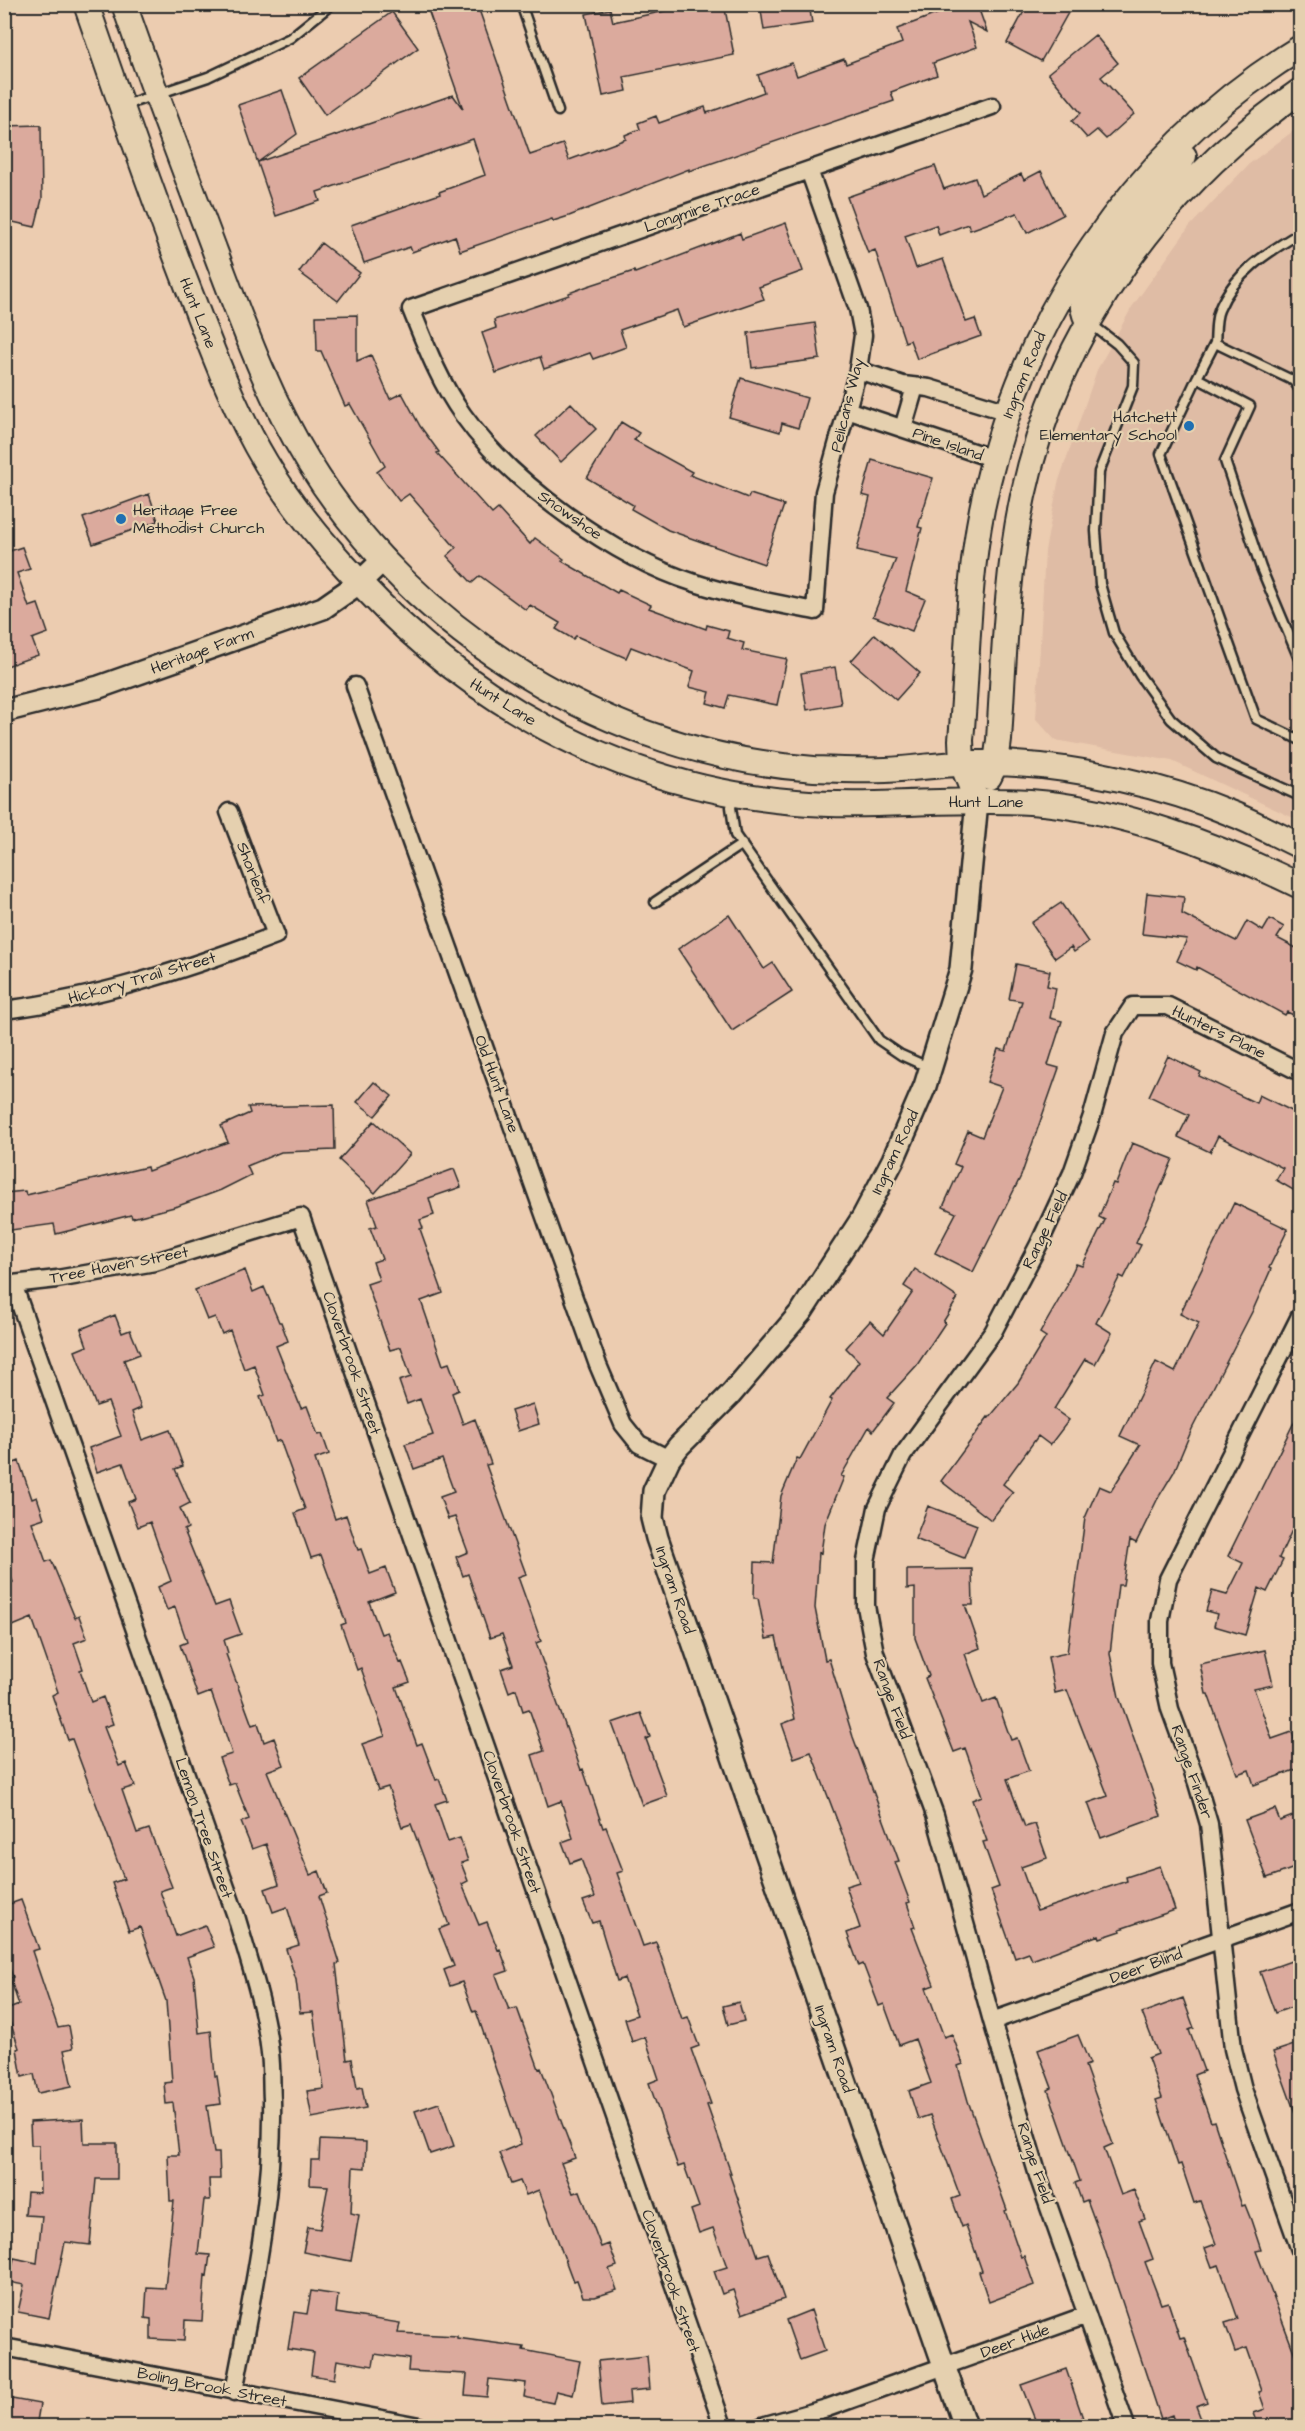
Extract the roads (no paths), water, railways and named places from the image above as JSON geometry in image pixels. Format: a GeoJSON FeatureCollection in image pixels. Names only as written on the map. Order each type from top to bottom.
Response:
{"type":"FeatureCollection","features":[{"type":"Feature","properties":{"kind":"main road","name":"Hunt Lane"},"geometry":{"type":"LineString","coordinates":[[86,4],[170,241],[224,378],[266,464],[298,510],[389,615],[477,688],[582,746],[685,782],[735,794],[830,805],[873,806],[977,801],[1033,802],[1065,806],[1144,824],[1254,863],[1300,886]]}},
{"type":"Feature","properties":{"kind":"main road"},"geometry":{"type":"LineString","coordinates":[[124,4],[156,94],[270,391],[310,464],[330,493],[384,559],[433,607],[496,656],[571,700],[656,736],[736,757],[811,768],[885,770],[996,763],[1083,772],[1184,796],[1233,814],[1300,846]]}},
{"type":"Feature","properties":{"kind":"main road","name":"Ingram Road"},"geometry":{"type":"LineString","coordinates":[[977,801],[962,764],[961,740],[975,551],[994,459],[1008,412],[1036,343],[1074,273],[1147,175],[1198,124],[1230,98],[1298,53]]}},
{"type":"Feature","properties":{"kind":"main road","name":"Ingram Road"},"geometry":{"type":"LineString","coordinates":[[977,801],[996,763],[1011,571],[1023,497],[1032,460],[1053,398],[1088,322],[1132,252],[1189,185],[1243,135],[1300,91]]}},
{"type":"Feature","properties":{"kind":"main road"},"geometry":{"type":"LineString","coordinates":[[1088,322],[1083,307],[1090,280],[1127,228],[1183,159],[1198,124]]}},
{"type":"Feature","properties":{"kind":"street","name":"Longmire Trace"},"geometry":{"type":"LineString","coordinates":[[411,309],[992,106]]}},
{"type":"Feature","properties":{"kind":"street","name":"Pelicans Way"},"geometry":{"type":"LineString","coordinates":[[808,170],[858,309],[863,335],[858,370],[824,492],[815,611]]}},
{"type":"Feature","properties":{"kind":"street","name":"Snowshoe"},"geometry":{"type":"LineString","coordinates":[[411,309],[434,365],[462,414],[495,454],[532,488],[590,531],[648,564],[693,583],[746,598],[815,611]]}},
{"type":"Feature","properties":{"kind":"street"},"geometry":{"type":"LineString","coordinates":[[858,370],[903,385],[929,388],[1008,412]]}},
{"type":"Feature","properties":{"kind":"street","name":"Pine Island"},"geometry":{"type":"LineString","coordinates":[[903,428],[915,387]]}},
{"type":"Feature","properties":{"kind":"street","name":"Pine Island"},"geometry":{"type":"LineString","coordinates":[[848,410],[994,459]]}},
{"type":"Feature","properties":{"kind":"street","name":"Heritage Farm"},"geometry":{"type":"LineString","coordinates":[[4,711],[99,687],[311,612],[340,597],[359,583],[384,559]]}},
{"type":"Feature","properties":{"kind":"street","name":"Old Hunt Lane"},"geometry":{"type":"LineString","coordinates":[[355,686],[598,1365],[623,1424],[639,1444],[669,1460]]}},
{"type":"Feature","properties":{"kind":"street","name":"Ingram Road"},"geometry":{"type":"LineString","coordinates":[[965,2427],[652,1518],[654,1491],[669,1460],[679,1446],[731,1394],[802,1311],[829,1273],[863,1217],[893,1160],[931,1068],[961,969],[977,801]]}},
{"type":"Feature","properties":{"kind":"street","name":"Shorleaf"},"geometry":{"type":"LineString","coordinates":[[230,812],[276,935]]}},
{"type":"Feature","properties":{"kind":"street","name":"Hickory Trail Street"},"geometry":{"type":"LineString","coordinates":[[4,1010],[59,1001],[129,984],[208,960],[276,935]]}},
{"type":"Feature","properties":{"kind":"street","name":"Hunters Plane"},"geometry":{"type":"LineString","coordinates":[[1133,1006],[1168,1006],[1300,1072]]}},
{"type":"Feature","properties":{"kind":"street","name":"Range Field"},"geometry":{"type":"LineString","coordinates":[[1126,2427],[1039,2179],[934,1815],[875,1653],[866,1606],[866,1561],[877,1508],[903,1455],[993,1332],[1039,1244],[1072,1173],[1092,1116],[1114,1033],[1133,1006]]}},
{"type":"Feature","properties":{"kind":"street","name":"Tree Haven Street"},"geometry":{"type":"LineString","coordinates":[[9,1284],[57,1279],[155,1262],[301,1217]]}},
{"type":"Feature","properties":{"kind":"street","name":"Cloverbrook Street"},"geometry":{"type":"LineString","coordinates":[[301,1217],[723,2427]]}},
{"type":"Feature","properties":{"kind":"street","name":"Lemon Tree Street"},"geometry":{"type":"LineString","coordinates":[[9,1284],[236,1916],[256,1984],[268,2041],[272,2123],[268,2197],[258,2265],[234,2392]]}},
{"type":"Feature","properties":{"kind":"street","name":"Range Finder"},"geometry":{"type":"LineString","coordinates":[[1300,1316],[1168,1579],[1160,1621],[1160,1663],[1170,1708],[1209,1824],[1233,2049],[1300,2250]]}},
{"type":"Feature","properties":{"kind":"street","name":"Deer Blind"},"geometry":{"type":"LineString","coordinates":[[992,2021],[1300,1911]]}},
{"type":"Feature","properties":{"kind":"street","name":"Deer Hide"},"geometry":{"type":"LineString","coordinates":[[944,2367],[1087,2315]]}},
{"type":"Feature","properties":{"kind":"street","name":"Boling Brook Street"},"geometry":{"type":"LineString","coordinates":[[4,2347],[419,2427]]}},
{"type":"Feature","properties":{"kind":"street"},"geometry":{"type":"LineString","coordinates":[[762,2427],[827,2408],[944,2367]]}},
{"type":"Feature","properties":{"kind":"lane"},"geometry":{"type":"LineString","coordinates":[[122,106],[207,77],[290,38],[332,4]]}},
{"type":"Feature","properties":{"kind":"lane"},"geometry":{"type":"LineString","coordinates":[[521,4],[558,111]]}},
{"type":"Feature","properties":{"kind":"lane"},"geometry":{"type":"LineString","coordinates":[[1300,233],[1259,259],[1231,287],[1218,312],[1215,343],[1161,454],[1256,719],[1300,740]]}},
{"type":"Feature","properties":{"kind":"lane"},"geometry":{"type":"LineString","coordinates":[[1088,322],[1117,344],[1134,363],[1133,386],[1099,472],[1096,531],[1100,584],[1114,633],[1140,676],[1171,719],[1216,758],[1300,796]]}},
{"type":"Feature","properties":{"kind":"lane"},"geometry":{"type":"LineString","coordinates":[[1215,343],[1294,381],[1300,390]]}},
{"type":"Feature","properties":{"kind":"lane"},"geometry":{"type":"LineString","coordinates":[[1197,378],[1250,406],[1225,461],[1261,568],[1300,661]]}},
{"type":"Feature","properties":{"kind":"lane"},"geometry":{"type":"LineString","coordinates":[[735,794],[731,807],[735,835],[879,1040],[901,1054],[931,1068]]}},
{"type":"Feature","properties":{"kind":"lane"},"geometry":{"type":"LineString","coordinates":[[655,902],[741,844]]}},
{"type":"Feature","properties":{"kind":"place","name":"Hatchett Elementary School"},"geometry":{"type":"Point","coordinates":[1189,426]}},
{"type":"Feature","properties":{"kind":"place","name":"Heritage Free Methodist Church"},"geometry":{"type":"Point","coordinates":[121,519]}}]}
